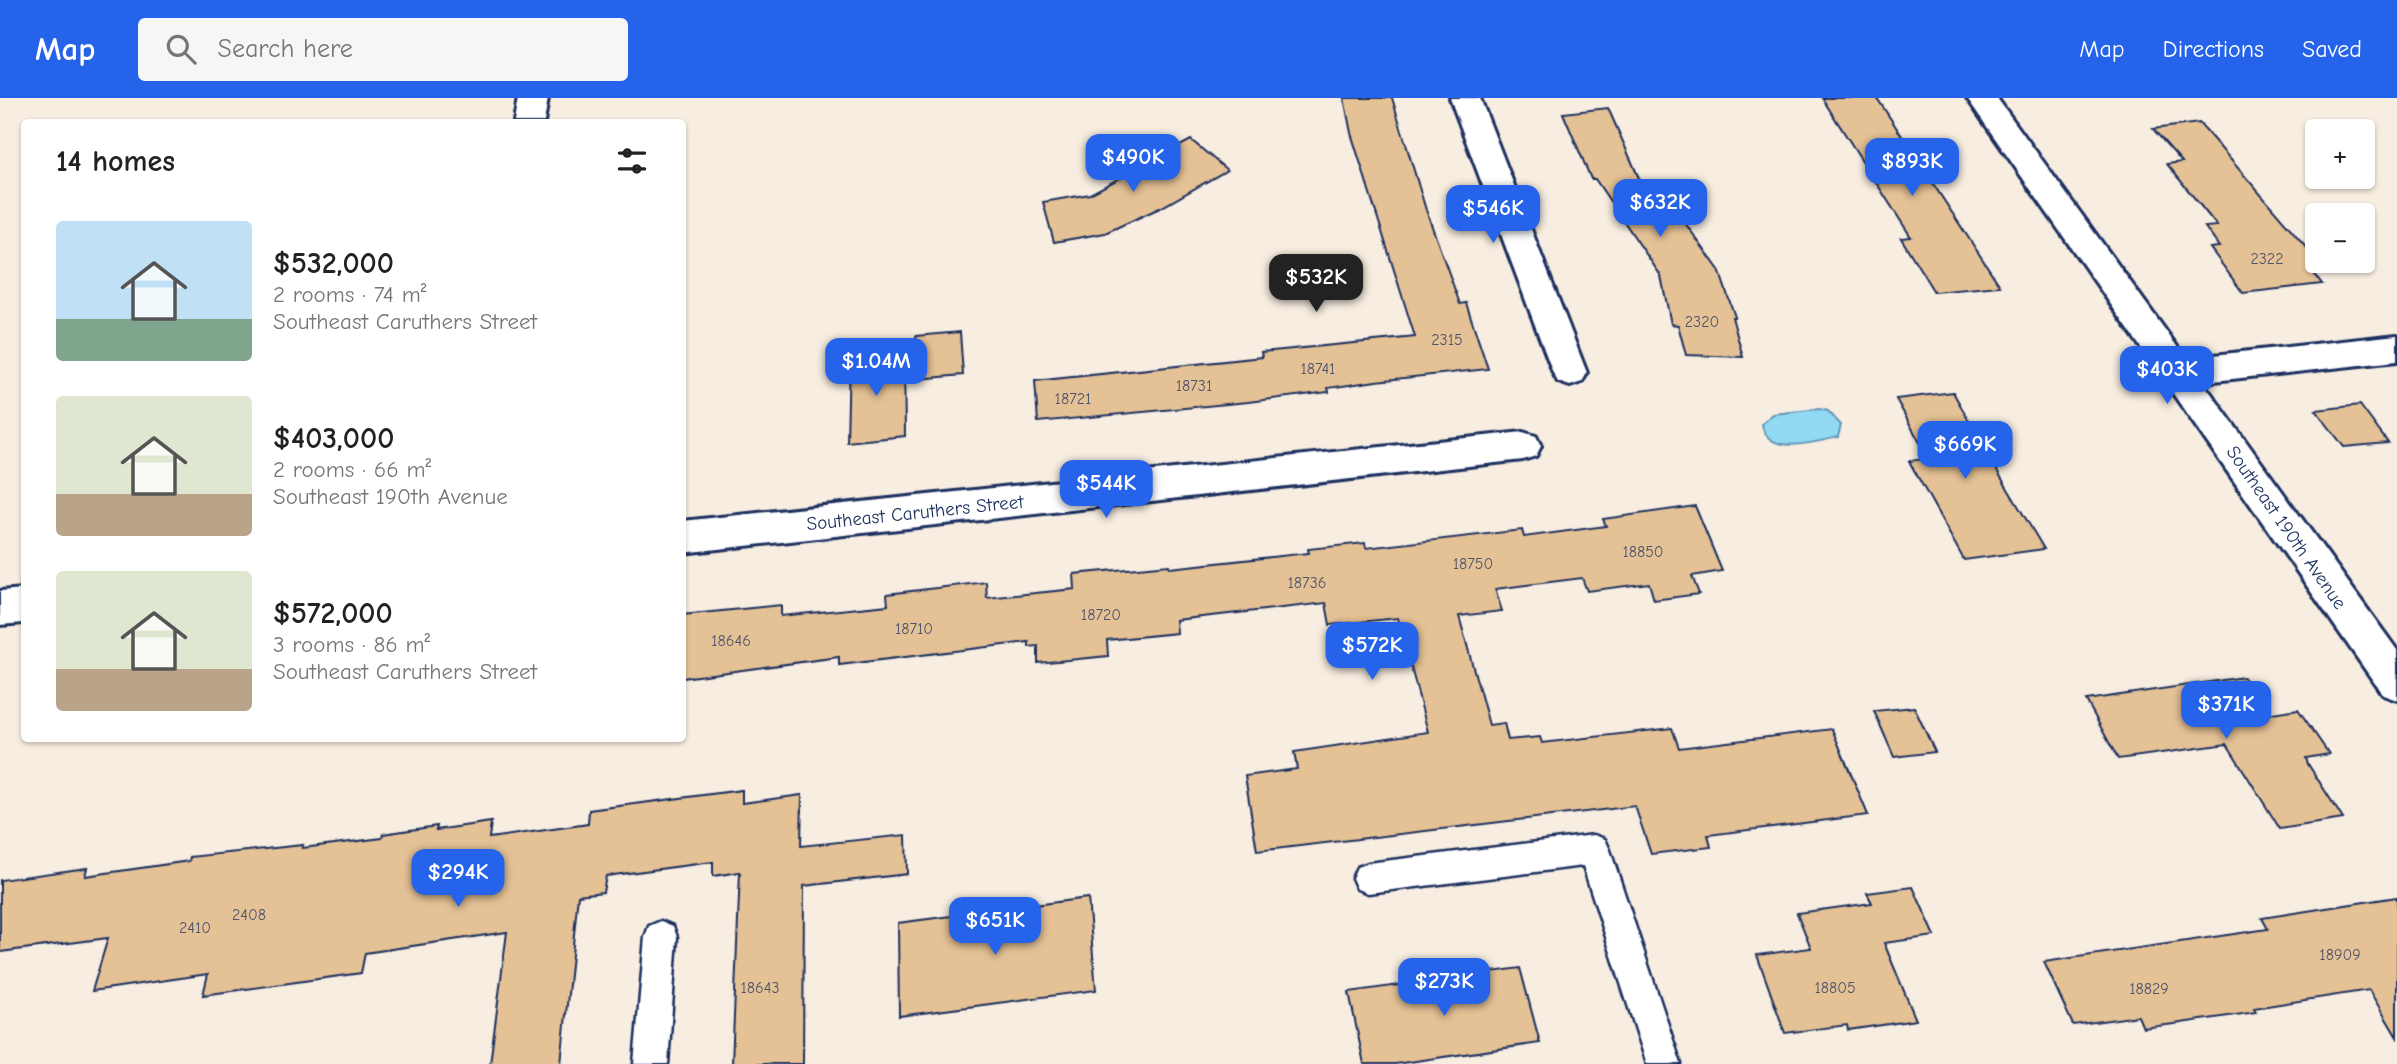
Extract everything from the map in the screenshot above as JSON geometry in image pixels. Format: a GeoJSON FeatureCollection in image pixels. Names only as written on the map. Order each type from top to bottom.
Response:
{"type":"FeatureCollection","features":[{"type":"Feature","properties":{"kind":"street"},"geometry":{"type":"LineString","coordinates":[[530,119],[533,98]]}},
{"type":"Feature","properties":{"kind":"street"},"geometry":{"type":"LineString","coordinates":[[1465,98],[1570,373]]}},
{"type":"Feature","properties":{"kind":"street","name":"Southeast 190th Avenue"},"geometry":{"type":"LineString","coordinates":[[1982,98],[2397,682]]}},
{"type":"Feature","properties":{"kind":"street"},"geometry":{"type":"LineString","coordinates":[[2177,372],[2397,348]]}},
{"type":"Feature","properties":{"kind":"street","name":"Southeast Caruthers Street"},"geometry":{"type":"LineString","coordinates":[[686,537],[1523,446]]}},
{"type":"Feature","properties":{"kind":"street"},"geometry":{"type":"LineString","coordinates":[[0,608],[21,606]]}},
{"type":"Feature","properties":{"kind":"lane"},"geometry":{"type":"LineString","coordinates":[[1368,878],[1594,850],[1664,1064]]}},
{"type":"Feature","properties":{"kind":"lane"},"geometry":{"type":"LineString","coordinates":[[651,1064],[661,937]]}},
{"type":"Feature","properties":{"kind":"water"},"geometry":{"type":"Polygon","coordinates":[[[1819,409],[1828,411],[1841,425],[1838,437],[1805,444],[1782,444],[1772,441],[1762,424],[1773,414],[1819,409]]]}},
{"type":"Feature","properties":{"kind":"building"},"geometry":{"type":"Polygon","coordinates":[[[1344,98],[1392,98],[1426,210],[1460,304],[1466,303],[1488,369],[1376,381],[1328,388],[1329,392],[1248,402],[1038,422],[1035,381],[1262,357],[1261,352],[1415,337],[1351,133],[1344,98]]]}},
{"type":"Feature","properties":{"kind":"building"},"geometry":{"type":"Polygon","coordinates":[[[1822,98],[1877,98],[2000,286],[1934,292],[1901,238],[1911,237],[1822,98]]]}},
{"type":"Feature","properties":{"kind":"building"},"geometry":{"type":"Polygon","coordinates":[[[1608,108],[1646,194],[1662,191],[1719,270],[1735,317],[1732,317],[1743,357],[1686,355],[1678,325],[1671,324],[1661,276],[1595,179],[1591,179],[1563,113],[1608,108]]]}},
{"type":"Feature","properties":{"kind":"building"},"geometry":{"type":"Polygon","coordinates":[[[2199,123],[2305,246],[2305,273],[2314,273],[2322,284],[2243,293],[2210,248],[2219,247],[2205,227],[2217,226],[2167,164],[2182,162],[2153,129],[2199,123]]]}},
{"type":"Feature","properties":{"kind":"building"},"geometry":{"type":"Polygon","coordinates":[[[1191,140],[1227,170],[1162,207],[1105,233],[1054,242],[1043,202],[1090,194],[1191,140]]]}},
{"type":"Feature","properties":{"kind":"building"},"geometry":{"type":"Polygon","coordinates":[[[960,332],[963,375],[918,379],[916,336],[960,332]]]}},
{"type":"Feature","properties":{"kind":"building"},"geometry":{"type":"Polygon","coordinates":[[[904,353],[905,436],[847,442],[849,359],[904,353]]]}},
{"type":"Feature","properties":{"kind":"building"},"geometry":{"type":"Polygon","coordinates":[[[1953,392],[2044,549],[1964,560],[1909,461],[1925,459],[1921,450],[1924,450],[1896,399],[1953,392]]]}},
{"type":"Feature","properties":{"kind":"building"},"geometry":{"type":"Polygon","coordinates":[[[2360,405],[2388,443],[2344,447],[2316,410],[2360,405]]]}},
{"type":"Feature","properties":{"kind":"building"},"geometry":{"type":"Polygon","coordinates":[[[1695,506],[1722,571],[1692,576],[1699,594],[1654,600],[1649,583],[1587,591],[1582,578],[1495,589],[1502,611],[1459,616],[1489,725],[1504,723],[1508,740],[1540,737],[1542,743],[1672,728],[1679,748],[1832,729],[1868,815],[1708,835],[1711,847],[1651,854],[1635,806],[1257,851],[1245,776],[1297,769],[1294,752],[1428,732],[1398,618],[1330,625],[1326,603],[1176,620],[1177,633],[1107,640],[1108,656],[1038,663],[1038,646],[1029,647],[1029,642],[839,665],[839,657],[686,677],[686,615],[781,605],[781,616],[888,605],[887,594],[986,582],[987,598],[1075,589],[1074,574],[1169,565],[1170,568],[1309,553],[1308,549],[1365,543],[1366,548],[1522,530],[1524,537],[1606,526],[1603,519],[1695,506]]]}},
{"type":"Feature","properties":{"kind":"building"},"geometry":{"type":"Polygon","coordinates":[[[2243,677],[2266,714],[2298,709],[2329,754],[2306,758],[2343,819],[2280,829],[2227,744],[2118,759],[2086,700],[2243,677]]]}},
{"type":"Feature","properties":{"kind":"building"},"geometry":{"type":"Polygon","coordinates":[[[1914,707],[1935,752],[1894,757],[1874,711],[1914,707]]]}},
{"type":"Feature","properties":{"kind":"building"},"geometry":{"type":"Polygon","coordinates":[[[742,790],[742,803],[802,795],[801,846],[906,835],[907,874],[804,886],[803,1064],[732,1064],[740,872],[713,876],[713,862],[606,876],[603,892],[578,895],[561,1064],[490,1064],[507,932],[365,953],[361,973],[203,995],[208,974],[92,991],[108,938],[0,952],[0,880],[87,868],[85,876],[189,861],[190,857],[382,838],[383,834],[437,826],[436,830],[491,822],[489,838],[588,824],[589,810],[742,790]]]}},
{"type":"Feature","properties":{"kind":"building"},"geometry":{"type":"Polygon","coordinates":[[[1913,887],[1935,936],[1884,943],[1916,1020],[1848,1030],[1847,1025],[1785,1033],[1757,955],[1811,948],[1797,913],[1872,903],[1867,893],[1913,887]]]}},
{"type":"Feature","properties":{"kind":"building"},"geometry":{"type":"Polygon","coordinates":[[[2397,897],[2397,1037],[2369,990],[2254,1008],[2256,1012],[2143,1028],[2138,1016],[2073,1025],[2044,962],[2268,929],[2262,918],[2397,897]]]}},
{"type":"Feature","properties":{"kind":"building"},"geometry":{"type":"Polygon","coordinates":[[[1088,898],[1096,990],[899,1016],[898,923],[1088,898]]]}},
{"type":"Feature","properties":{"kind":"building"},"geometry":{"type":"Polygon","coordinates":[[[1520,968],[1540,1043],[1395,1064],[1364,1064],[1349,992],[1520,968]]]}}]}
